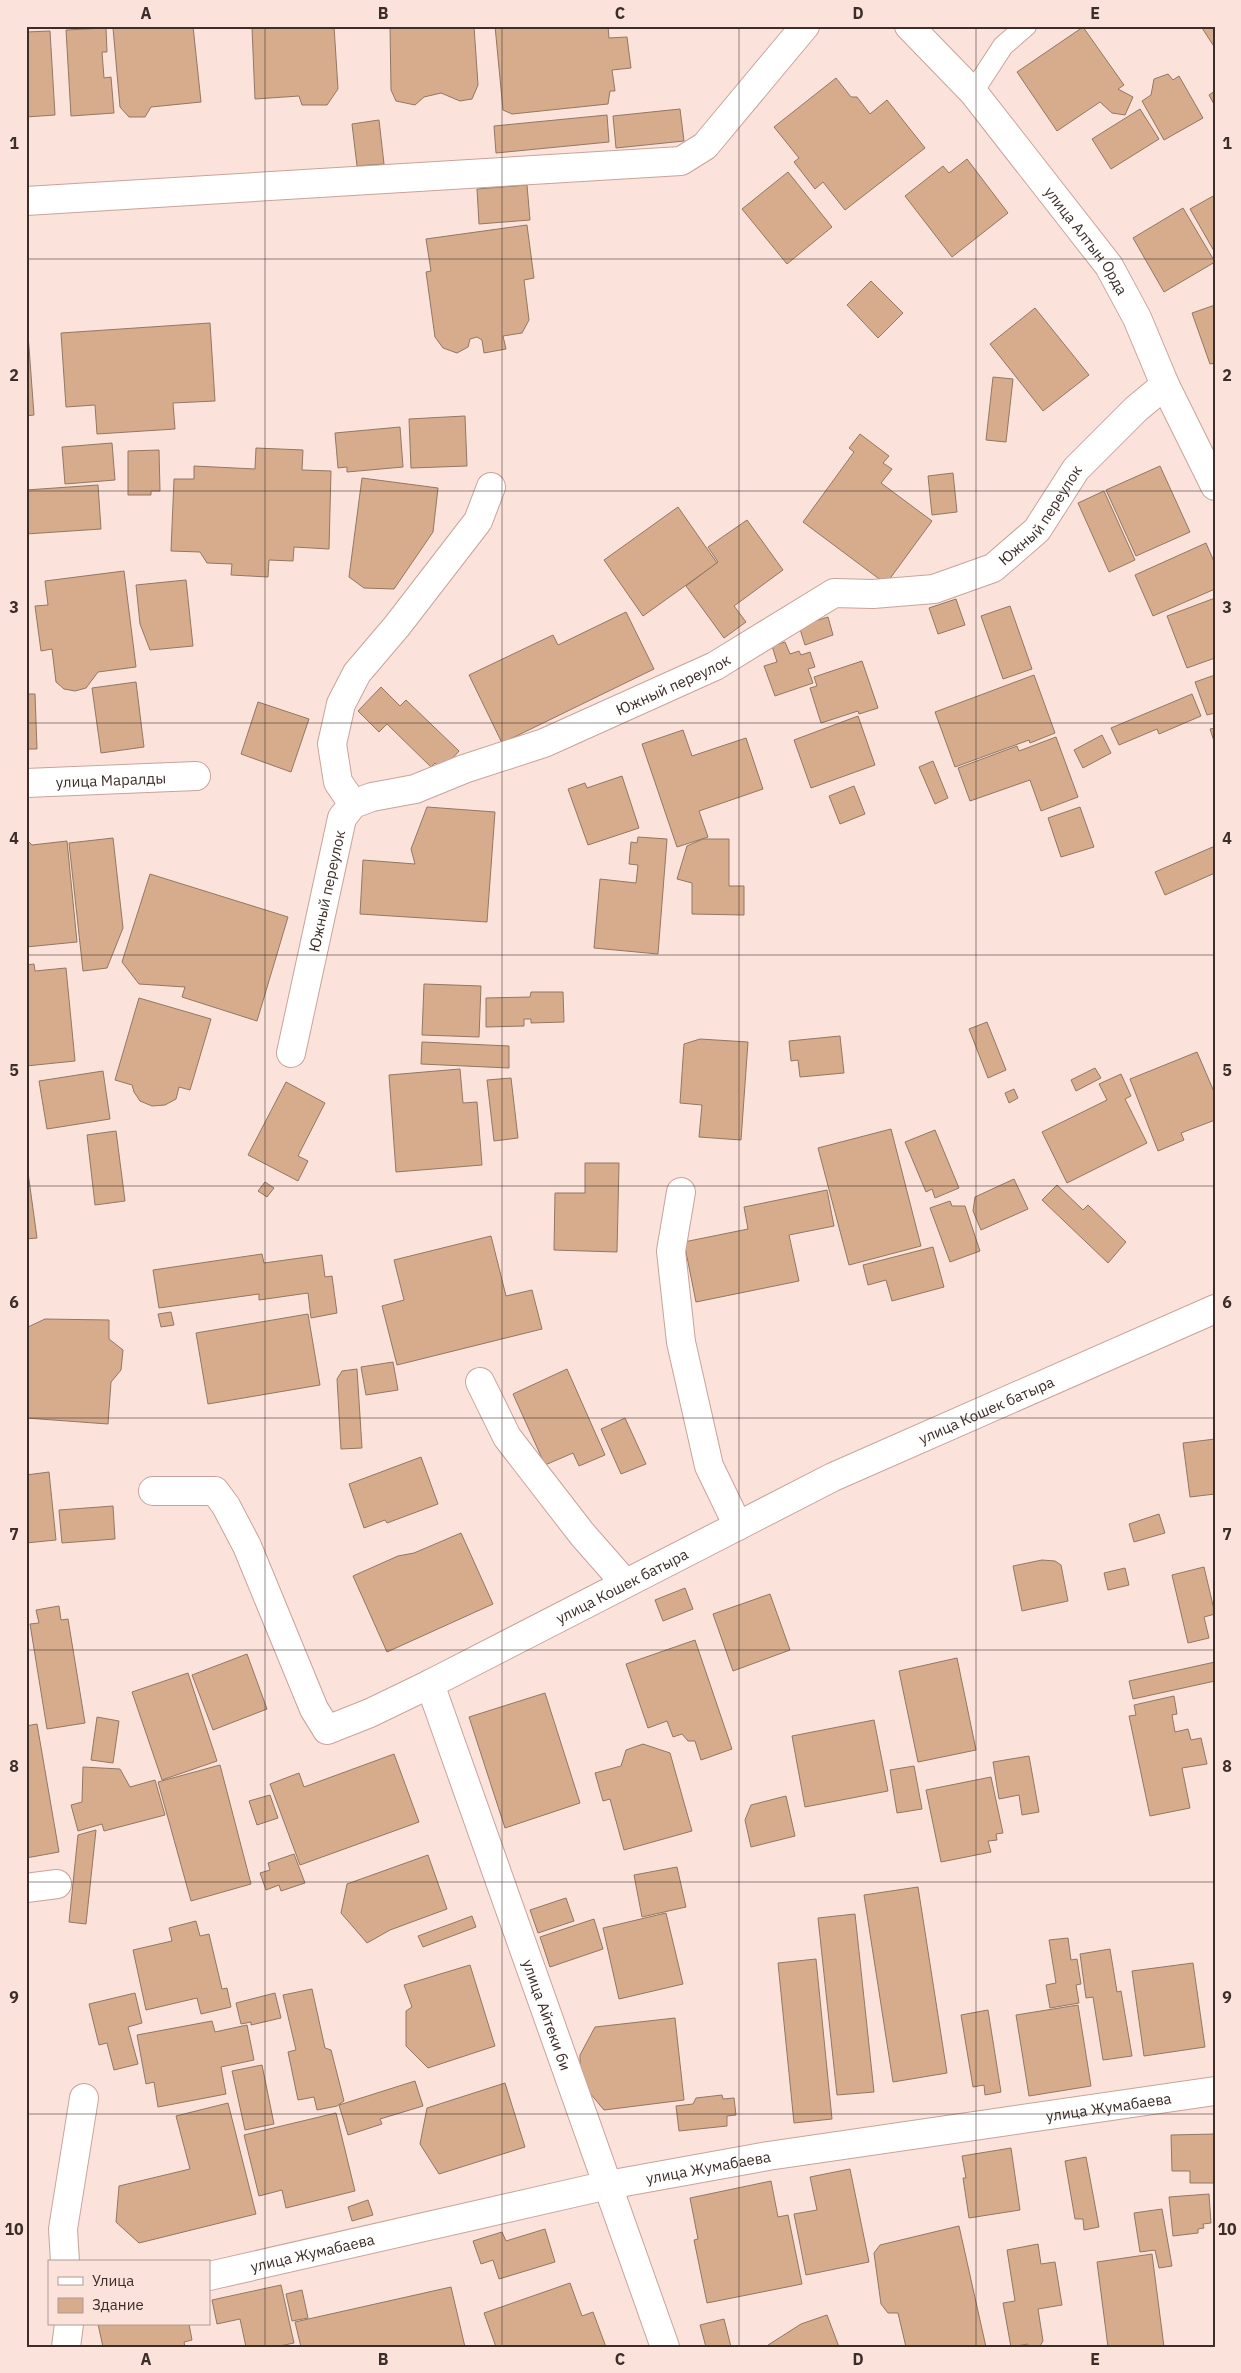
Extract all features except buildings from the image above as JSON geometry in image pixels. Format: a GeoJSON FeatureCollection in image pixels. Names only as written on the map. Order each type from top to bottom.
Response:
{"type":"FeatureCollection","features":[{"type":"Feature","properties":{"kind":"street"},"geometry":{"type":"LineString","coordinates":[[26,201],[681,161],[705,146],[805,26]]}},
{"type":"Feature","properties":{"kind":"street","name":"улица Алтын Орда"},"geometry":{"type":"LineString","coordinates":[[909,26],[973,92],[1109,266],[1137,318],[1165,385],[1215,486]]}},
{"type":"Feature","properties":{"kind":"street","name":"Южный переулок"},"geometry":{"type":"LineString","coordinates":[[291,1053],[342,818],[353,804],[372,797],[415,789],[464,769],[544,744],[715,666],[834,593],[873,594],[934,589],[993,568],[1037,530],[1076,469],[1136,409],[1165,385]]}},
{"type":"Feature","properties":{"kind":"street"},"geometry":{"type":"LineString","coordinates":[[353,804],[338,782],[332,744],[341,704],[357,673],[397,626],[478,521],[492,487]]}},
{"type":"Feature","properties":{"kind":"street","name":"улица Маралды"},"geometry":{"type":"LineString","coordinates":[[26,783],[196,776]]}},
{"type":"Feature","properties":{"kind":"street"},"geometry":{"type":"LineString","coordinates":[[680,1192],[671,1252],[681,1342],[709,1466],[738,1526]]}},
{"type":"Feature","properties":{"kind":"street","name":"улица Кошек батыра"},"geometry":{"type":"LineString","coordinates":[[153,1491],[215,1492],[226,1506],[247,1546],[314,1709],[327,1730],[370,1713],[430,1684],[833,1477],[1215,1309]]}},
{"type":"Feature","properties":{"kind":"street"},"geometry":{"type":"LineString","coordinates":[[480,1382],[507,1437],[582,1534],[625,1583]]}},
{"type":"Feature","properties":{"kind":"street","name":"улица Айтеки би"},"geometry":{"type":"LineString","coordinates":[[430,1684],[665,2347]]}},
{"type":"Feature","properties":{"kind":"street"},"geometry":{"type":"LineString","coordinates":[[26,1888],[56,1884]]}},
{"type":"Feature","properties":{"kind":"street","name":"улица Жумабаева"},"geometry":{"type":"LineString","coordinates":[[210,2276],[608,2185],[768,2156],[1215,2091]]}},
{"type":"Feature","properties":{"kind":"street"},"geometry":{"type":"LineString","coordinates":[[65,2260],[63,2229],[84,2098]]}},
{"type":"Feature","properties":{"kind":"street"},"geometry":{"type":"LineString","coordinates":[[66,2347],[68,2326]]}},
{"type":"Feature","properties":{"kind":"lane"},"geometry":{"type":"LineString","coordinates":[[973,92],[1002,46],[1026,26]]}}]}
